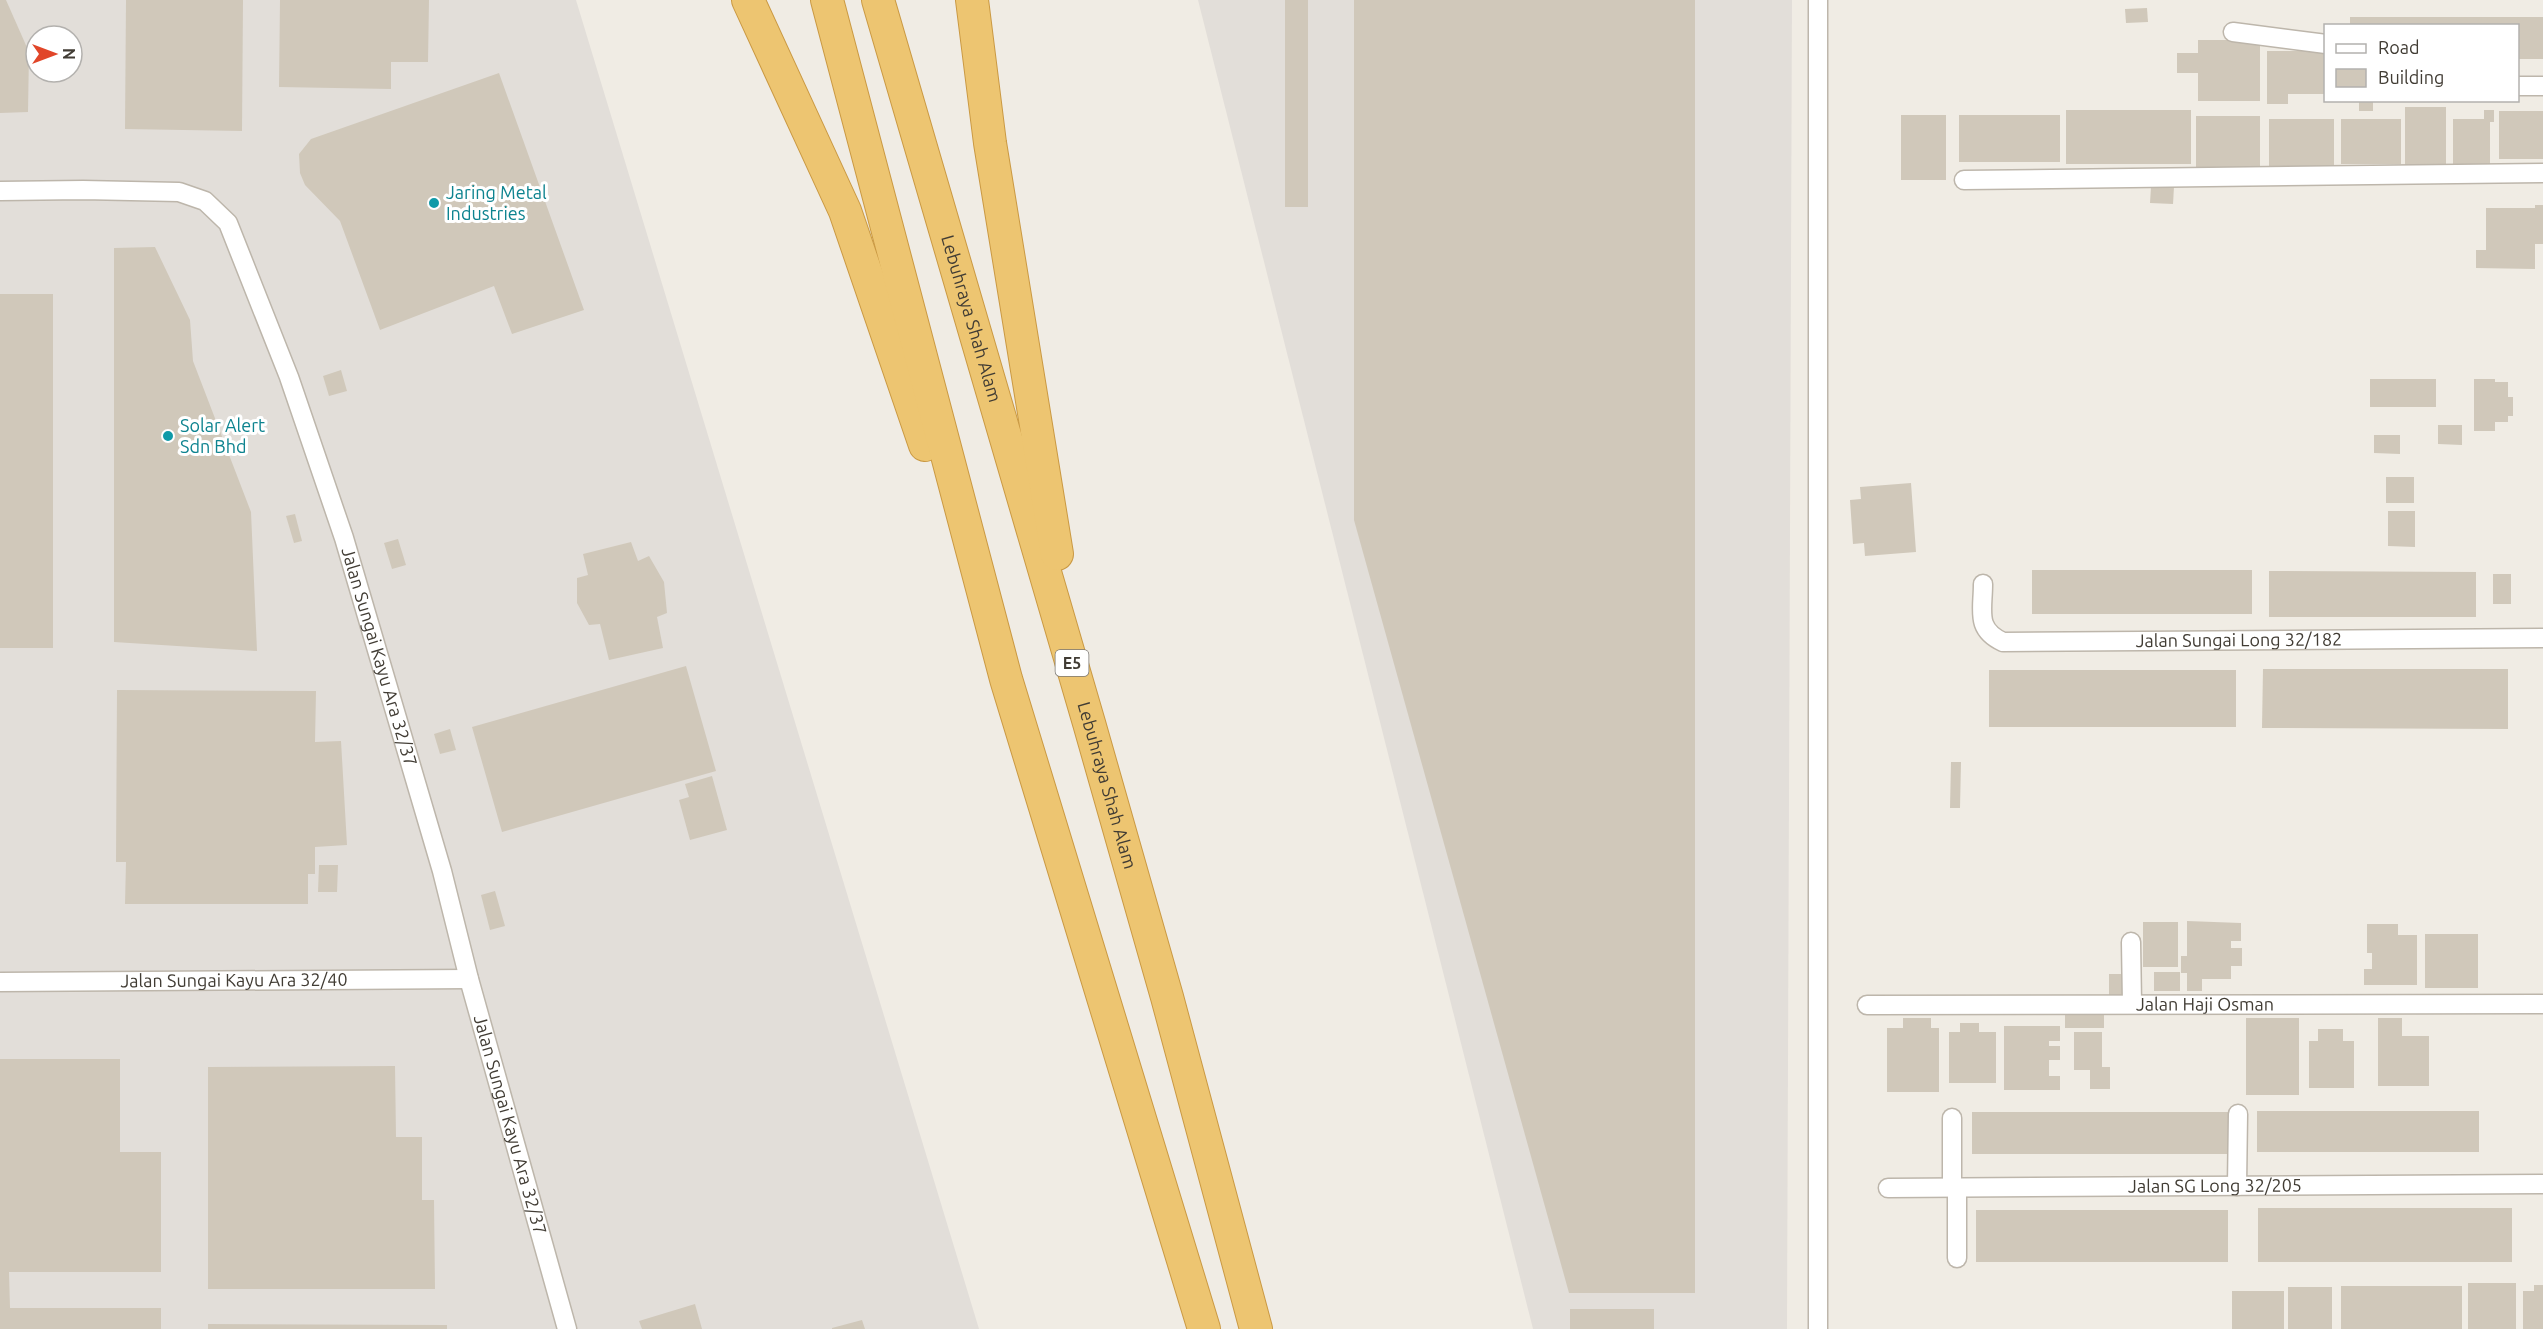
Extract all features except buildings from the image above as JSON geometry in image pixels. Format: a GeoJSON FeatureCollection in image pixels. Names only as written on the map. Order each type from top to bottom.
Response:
{"type":"FeatureCollection","features":[{"type":"Feature","properties":{"kind":"highway"},"geometry":{"type":"LineString","coordinates":[[748,0],[845,211],[1006,679],[1204,1329]]}},
{"type":"Feature","properties":{"kind":"highway"},"geometry":{"type":"LineString","coordinates":[[827,0],[1006,679]]}},
{"type":"Feature","properties":{"kind":"highway","name":"Lebuhraya Shah Alam"},"geometry":{"type":"LineString","coordinates":[[878,0],[1167,997],[1256,1329]]}},
{"type":"Feature","properties":{"kind":"highway"},"geometry":{"type":"LineString","coordinates":[[972,0],[990,143],[1053,528],[1089,723]]}},
{"type":"Feature","properties":{"kind":"street"},"geometry":{"type":"LineString","coordinates":[[1818,0],[1818,1329]]}},
{"type":"Feature","properties":{"kind":"street"},"geometry":{"type":"LineString","coordinates":[[2233,32],[2324,44]]}},
{"type":"Feature","properties":{"kind":"street"},"geometry":{"type":"LineString","coordinates":[[2519,86],[2543,86]]}},
{"type":"Feature","properties":{"kind":"street"},"geometry":{"type":"LineString","coordinates":[[1964,180],[2543,173]]}},
{"type":"Feature","properties":{"kind":"street","name":"Jalan Sungai Kayu Ara 32/37"},"geometry":{"type":"LineString","coordinates":[[0,191],[83,189],[179,192],[205,201],[228,223],[289,378],[344,538],[442,871],[469,979],[567,1329]]}},
{"type":"Feature","properties":{"kind":"street","name":"Jalan Sungai Long 32/182"},"geometry":{"type":"LineString","coordinates":[[1983,584],[1984,627],[1989,635],[2003,642],[2543,638]]}},
{"type":"Feature","properties":{"kind":"street"},"geometry":{"type":"LineString","coordinates":[[2131,942],[2132,1003]]}},
{"type":"Feature","properties":{"kind":"street","name":"Jalan Sungai Kayu Ara 32/40"},"geometry":{"type":"LineString","coordinates":[[0,982],[469,979]]}},
{"type":"Feature","properties":{"kind":"street","name":"Jalan Haji Osman"},"geometry":{"type":"LineString","coordinates":[[1867,1005],[2543,1004]]}},
{"type":"Feature","properties":{"kind":"street"},"geometry":{"type":"LineString","coordinates":[[2237,1186],[2238,1113]]}},
{"type":"Feature","properties":{"kind":"street"},"geometry":{"type":"LineString","coordinates":[[1952,1118],[1958,1258]]}},
{"type":"Feature","properties":{"kind":"street","name":"Jalan SG Long 32/205"},"geometry":{"type":"LineString","coordinates":[[1888,1188],[2543,1184]]}},
{"type":"Feature","properties":{"kind":"shaded area"},"geometry":{"type":"Polygon","coordinates":[[[0,0],[576,0],[979,1329],[0,1329],[0,0]]]}},
{"type":"Feature","properties":{"kind":"shaded area"},"geometry":{"type":"Polygon","coordinates":[[[1198,0],[1792,0],[1787,1329],[1533,1329],[1198,0]]]}},
{"type":"Feature","properties":{"kind":"place","name":"Jaring Metal Industries"},"geometry":{"type":"Point","coordinates":[434,203]}},
{"type":"Feature","properties":{"kind":"place","name":"Solar Alert Sdn Bhd"},"geometry":{"type":"Point","coordinates":[168,436]}}]}
